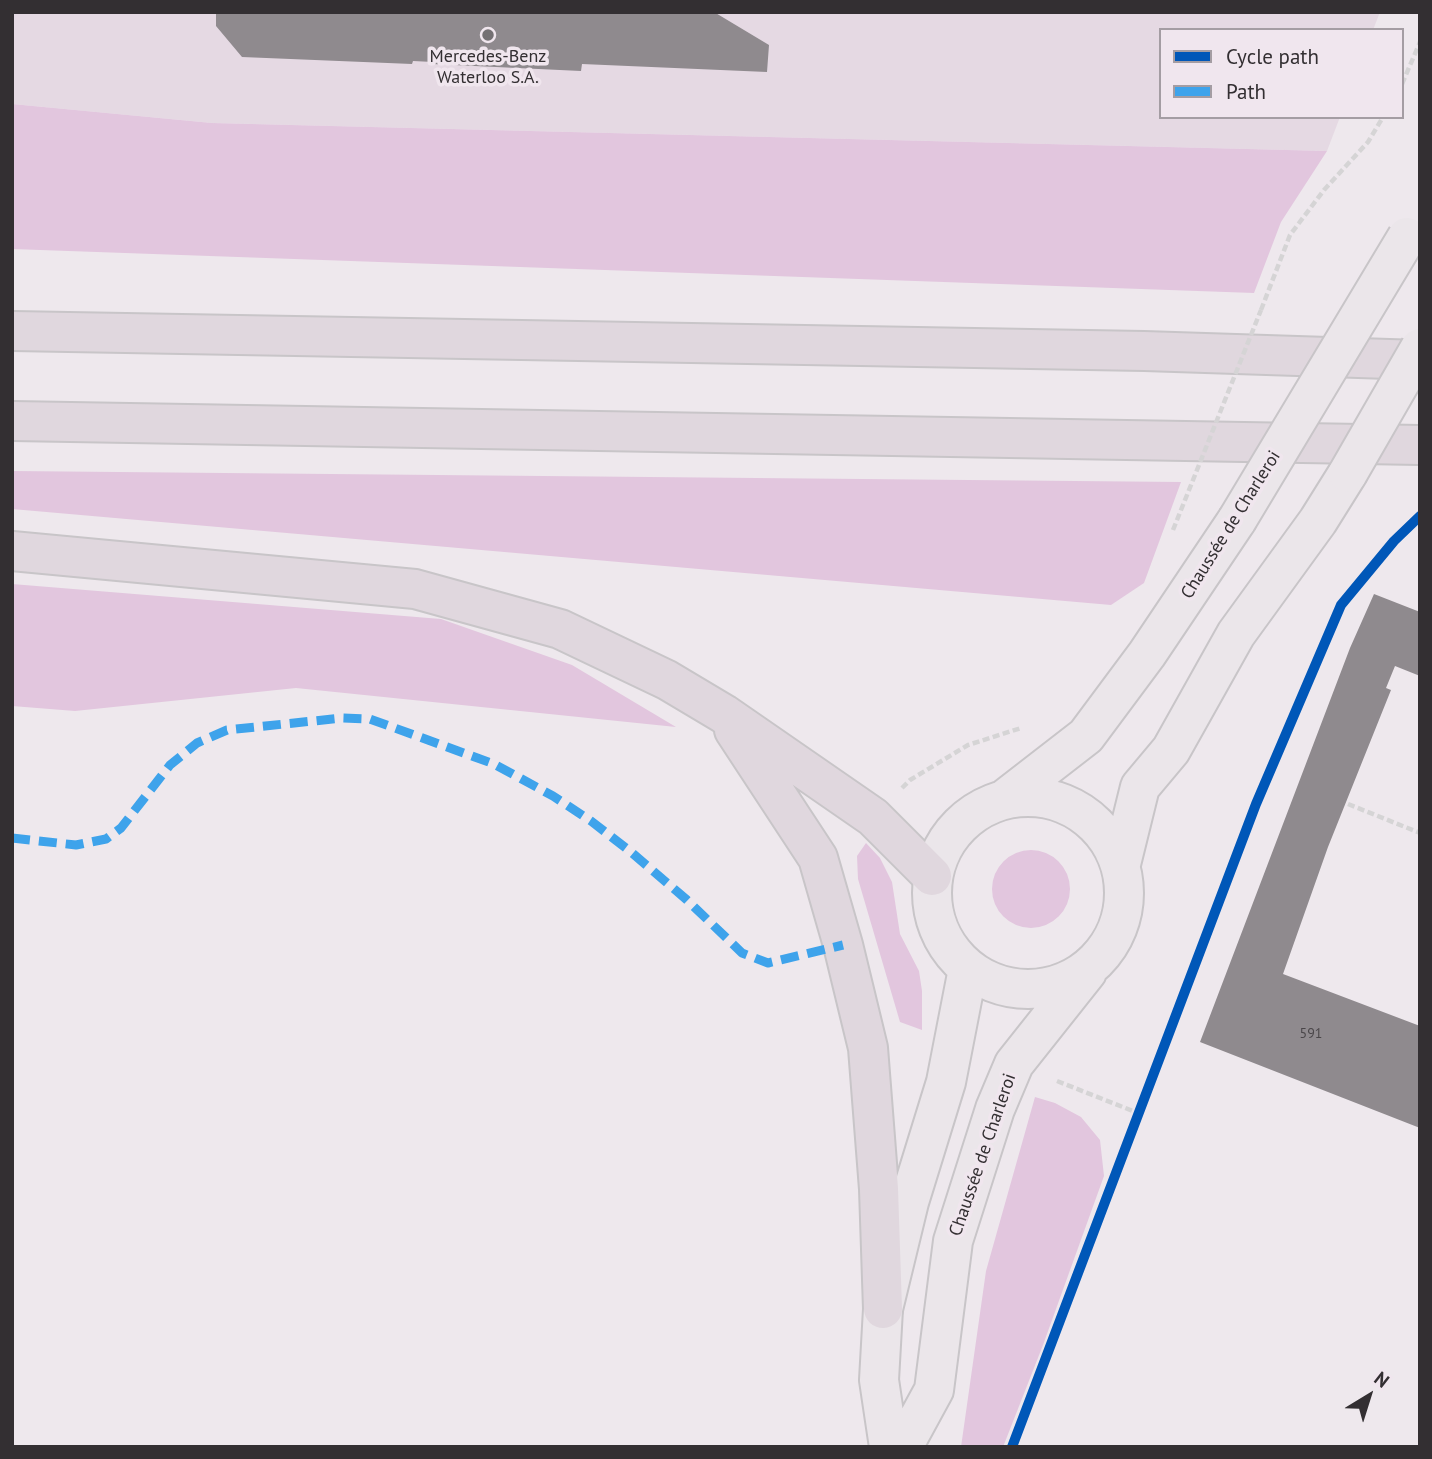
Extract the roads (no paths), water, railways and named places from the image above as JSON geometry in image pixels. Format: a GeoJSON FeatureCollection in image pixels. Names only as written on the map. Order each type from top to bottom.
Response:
{"type":"FeatureCollection","features":[{"type":"Feature","properties":{"kind":"highway"},"geometry":{"type":"LineString","coordinates":[[12,331],[1130,350],[1420,360]]}},
{"type":"Feature","properties":{"kind":"highway"},"geometry":{"type":"LineString","coordinates":[[12,421],[1420,445]]}},
{"type":"Feature","properties":{"kind":"highway"},"geometry":{"type":"LineString","coordinates":[[12,551],[415,589],[560,629],[667,680],[724,714],[873,817],[932,876]]}},
{"type":"Feature","properties":{"kind":"highway"},"geometry":{"type":"LineString","coordinates":[[724,714],[818,858],[843,945],[868,1048],[879,1189],[883,1309]]}},
{"type":"Feature","properties":{"kind":"main road","name":"Chaussée de Charleroi"},"geometry":{"type":"LineString","coordinates":[[1006,798],[1086,736],[1147,654],[1237,520],[1413,229]]}},
{"type":"Feature","properties":{"kind":"main road"},"geometry":{"type":"LineString","coordinates":[[1121,864],[1140,787],[1171,750],[1237,634],[1349,473],[1420,348]]}},
{"type":"Feature","properties":{"kind":"main road"},"geometry":{"type":"LineString","coordinates":[[1035,796],[1063,803],[1088,817],[1108,839],[1121,864],[1125,892],[1121,920],[1110,945],[1091,966],[1063,984],[1030,990],[997,985],[968,969],[945,943],[932,911],[932,876],[945,841],[972,814],[1006,798],[1035,796]]}},
{"type":"Feature","properties":{"kind":"main road","name":"Chaussée de Charleroi"},"geometry":{"type":"LineString","coordinates":[[903,1447],[934,1390],[953,1241],[995,1109],[1014,1064],[1091,966]]}},
{"type":"Feature","properties":{"kind":"main road"},"geometry":{"type":"LineString","coordinates":[[889,1447],[879,1380],[883,1309],[909,1202],[946,1082],[968,969]]}},
{"type":"Feature","properties":{"kind":"place","name":"Mercedes-Benz Waterloo S.A."},"geometry":{"type":"Point","coordinates":[488,35]}}]}
